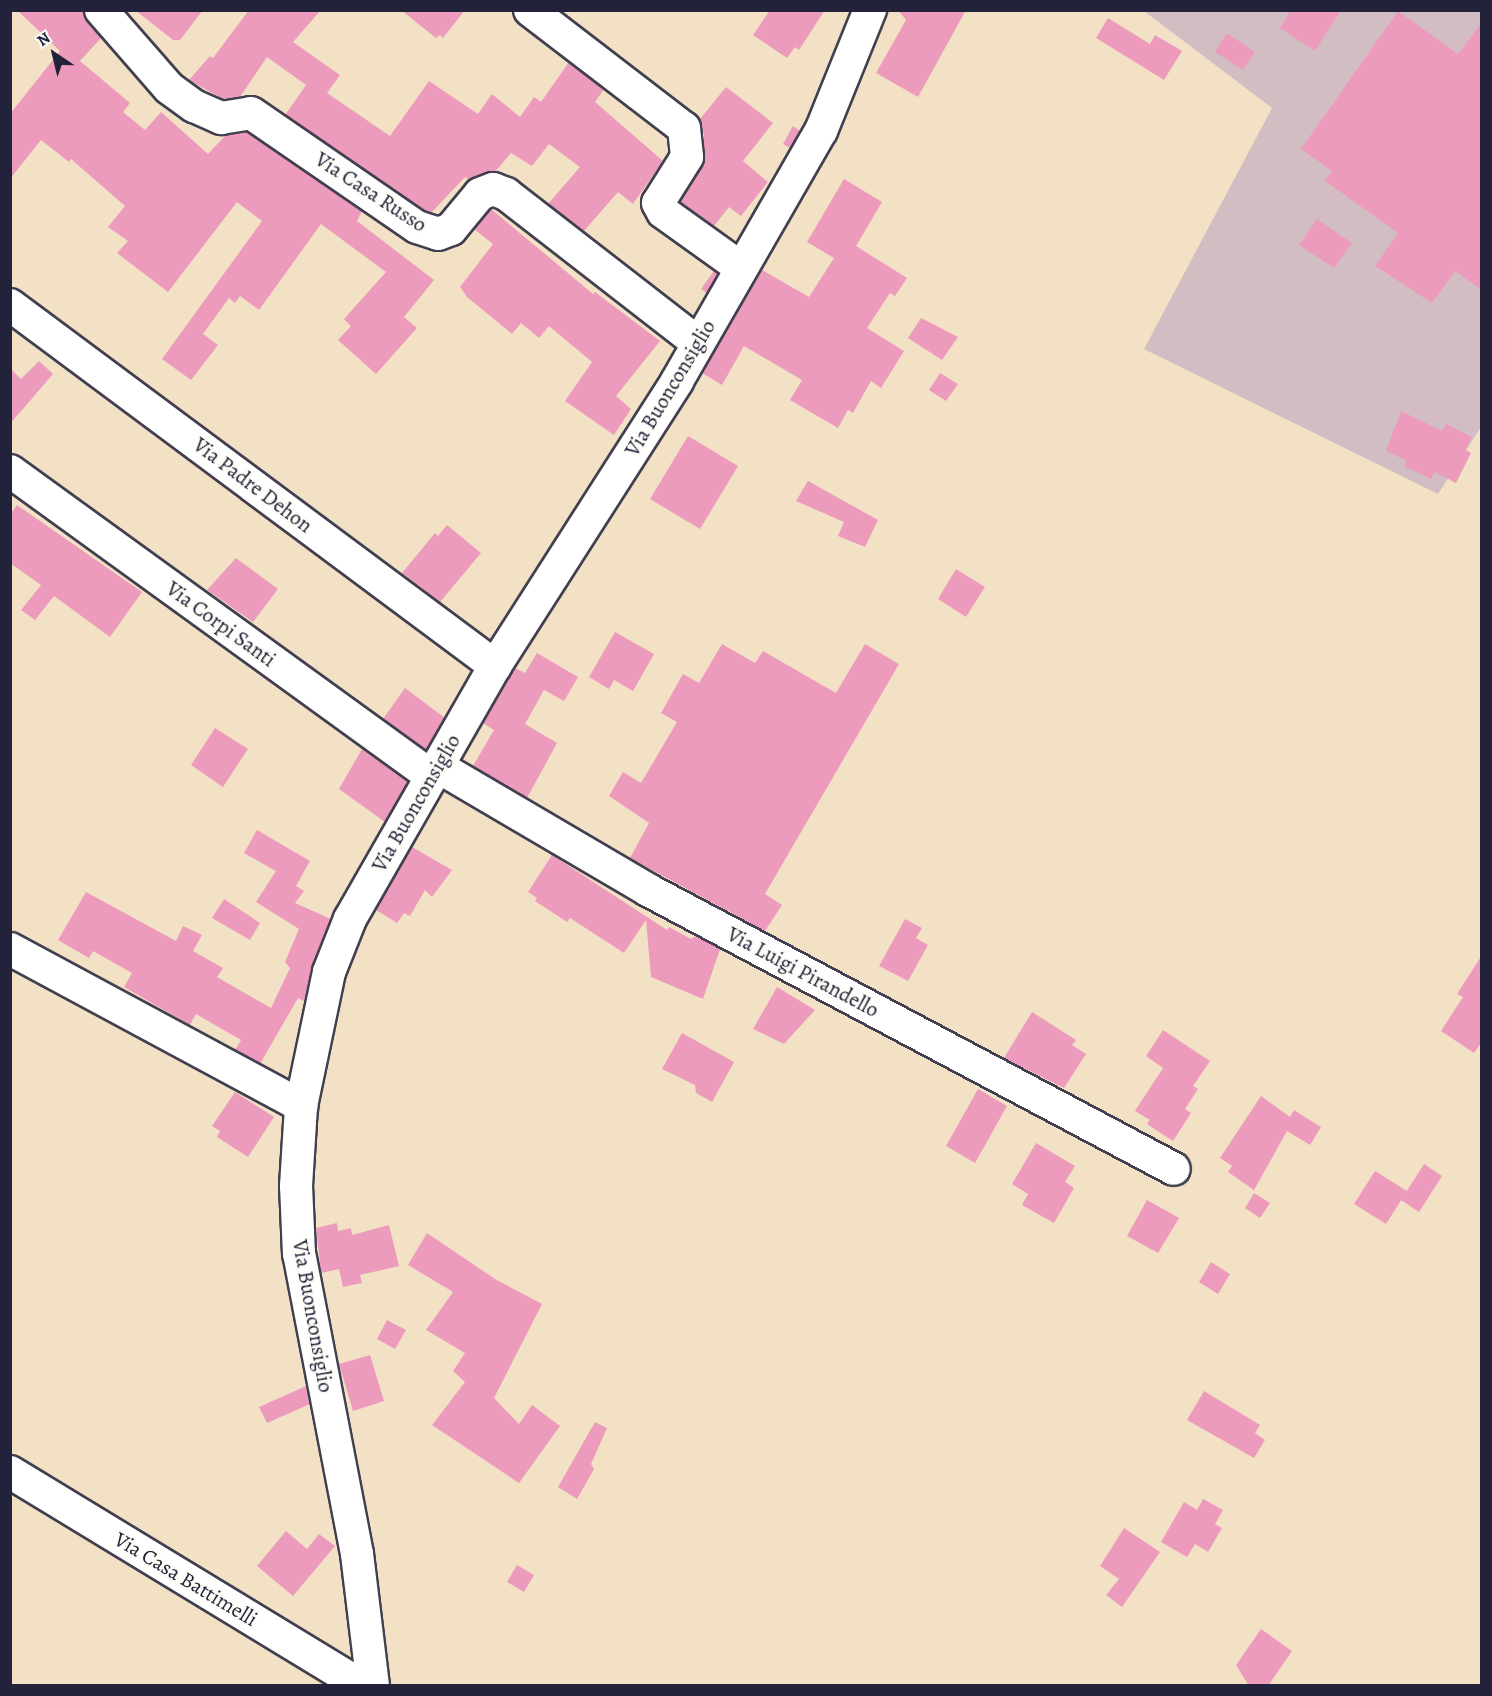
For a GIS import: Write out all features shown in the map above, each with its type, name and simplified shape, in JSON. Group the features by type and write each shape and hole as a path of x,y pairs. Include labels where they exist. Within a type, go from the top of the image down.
{"street":[{"name":"Via Casa Russo","path":"101,10 169,88 194,106 221,118 252,113 417,227 438,234 451,230 480,194 493,189 506,194 698,343"},
{"path":"530,10 684,128 687,157 657,203 741,268"},
{"name":"Via Buonconsiglio","path":"373,1686 357,1554 299,1254 296,1186 301,1106 327,981 346,929 495,666 542,597 698,343 821,131 870,10"},
{"name":"Via Padre Dehon","path":"10,305 495,666"},
{"name":"Via Corpi Santi","path":"10,471 434,771"},
{"name":"Via Luigi Pirandello","path":"434,771 648,890 1174,1169"},
{"path":"10,949 301,1106"},
{"name":"Via Casa Battimelli","path":"10,1472 362,1686"}],"shaded area":[{"path":"1144,11 1481,11 1481,427 1438,494 1144,349 1272,108"}],"building":[{"path":"17,10 83,10 101,38 80,61 130,103 123,112 145,130 161,112 208,154 226,135 247,132 362,211 357,221 434,280 404,317 417,328 376,374 338,340 351,326 344,319 386,272 321,224 259,310 240,296 235,303 229,298 203,334 218,345 191,380 162,359 262,221 237,202 168,292 117,253 128,241 108,227 125,206 71,159 69,162 41,140 10,179 10,114 60,51"},
{"path":"135,10 203,10 180,40 173,40"},
{"path":"249,10 321,10 293,42 340,75 327,93 390,136 429,81 478,114 492,94 520,117 534,97 541,102 569,62 604,89 595,102 663,161 633,204 618,192 584,231 548,204 580,167 549,144 532,166 511,153 495,172 469,180 465,177 431,213 425,211 285,115 306,85 267,57 240,97 223,99 189,80 210,56 213,58"},
{"path":"401,10 465,10 443,38 440,35 436,38"},
{"path":"770,10 825,10 799,50 795,47 787,58 753,35"},
{"path":"898,10 966,10 918,97 876,73 906,20"},
{"path":"1291,10 1341,10 1315,51 1280,28"},
{"path":"1398,11 1458,54 1482,22 1482,290 1455,271 1432,303 1375,266 1398,233 1325,181 1332,171 1301,149"},
{"path":"1108,18 1150,44 1155,35 1182,51 1164,80 1096,38"},
{"path":"1227,33 1255,52 1243,70 1215,52"},
{"path":"726,87 773,123 743,161 768,182 741,216 729,207 714,226 680,202 703,166 704,135 700,119"},
{"path":"793,126 800,131 790,148 783,144"},
{"path":"844,179 882,202 856,246 907,278 895,296 890,293 867,328 904,351 881,388 871,381 853,413 848,410 838,428 790,400 802,380 744,346 722,385 702,373 762,270 809,297 834,258 807,242"},
{"path":"491,209 593,294 595,292 660,341 616,396 631,409 614,435 565,401 592,362 549,326 539,338 521,323 512,334 467,297 460,287 493,244 474,229"},
{"path":"1317,219 1352,243 1334,268 1299,245"},
{"path":"714,271 718,274 707,293 701,289"},
{"path":"921,318 958,337 942,360 908,338"},
{"path":"39,361 53,374 10,424 10,368 21,379"},
{"path":"940,373 958,384 946,401 929,390"},
{"path":"1401,411 1442,431 1446,424 1472,437 1466,450 1471,453 1456,483 1435,472 1431,479 1404,466 1407,461 1386,451"},
{"path":"688,436 738,466 700,529 650,499"},
{"path":"808,481 878,520 865,547 838,536 844,522 796,501"},
{"path":"17,505 142,592 110,637 54,596 35,620 21,610 41,585 10,563 10,515"},
{"path":"447,525 481,553 440,602 402,573 435,533 438,536"},
{"path":"236,558 278,589 253,622 207,590"},
{"path":"956,569 985,587 966,617 938,599"},
{"path":"615,632 654,654 633,691 614,680 609,689 589,677"},
{"path":"722,644 755,663 763,651 836,693 865,644 899,664 765,894 782,905 765,931 630,858 649,823 609,796 623,772 641,783 677,722 661,713 683,674 699,683"},
{"path":"537,653 578,677 564,701 544,690 525,724 557,743 527,798 473,766 494,730 483,723 515,668 525,673"},
{"path":"405,688 445,718 426,750 383,719"},
{"path":"215,728 248,749 223,787 191,765"},
{"path":"362,749 408,782 385,822 339,789"},
{"path":"257,830 310,861 296,886 304,891 295,903 331,919 312,966 304,1001 298,998 260,1064 235,1050 241,1040 196,1014 190,1025 124,987 132,973 93,951 89,958 58,940 86,892 176,941 183,926 202,935 193,951 223,968 217,977 271,1008 290,968 285,962 299,929 256,902 276,871 244,853"},
{"path":"412,847 452,870 432,897 425,890 410,916 404,913 397,923 376,910"},
{"path":"552,855 667,930 669,927 691,939 696,936 720,949 703,999 651,977 646,920 624,953 570,918 567,922 535,901 537,898 528,892"},
{"path":"224,899 260,923 250,940 212,918"},
{"path":"905,919 922,928 916,938 928,945 908,981 879,966"},
{"path":"1482,955 1482,1042 1474,1053 1441,1031 1463,997 1457,994"},
{"path":"777,987 815,1010 784,1044 753,1029"},
{"path":"1032,1012 1076,1040 1072,1045 1086,1054 1064,1088 1004,1058"},
{"path":"1163,1030 1210,1061 1193,1086 1198,1089 1185,1109 1191,1113 1173,1141 1147,1124 1150,1120 1135,1111 1163,1068 1146,1056"},
{"path":"682,1033 734,1062 712,1102 696,1093 695,1085 662,1069"},
{"path":"978,1089 1007,1106 975,1163 946,1146"},
{"path":"235,1092 274,1117 248,1157 217,1137 220,1131 212,1126"},
{"path":"1261,1096 1290,1117 1294,1110 1321,1127 1310,1145 1287,1131 1254,1190 1228,1172 1232,1166 1220,1158"},
{"path":"1036,1143 1075,1166 1065,1182 1074,1188 1054,1223 1022,1205 1028,1194 1012,1184"},
{"path":"1424,1164 1442,1176 1419,1212 1401,1200"},
{"path":"1375,1171 1407,1191 1386,1224 1354,1204"},
{"path":"1254,1193 1270,1203 1260,1218 1245,1208"},
{"path":"1147,1200 1179,1218 1158,1253 1127,1236"},
{"path":"337,1223 338,1231 351,1228 352,1235 389,1225 399,1266 360,1275 362,1283 343,1287 339,1269 321,1273 316,1228"},
{"path":"427,1233 495,1279 542,1304 494,1398 519,1424 532,1405 560,1426 519,1483 432,1425 465,1382 453,1371 465,1353 426,1330 453,1292 408,1265"},
{"path":"1211,1262 1230,1274 1218,1294 1199,1282"},
{"path":"387,1320 406,1330 395,1349 377,1339"},
{"path":"370,1355 384,1401 353,1411 339,1364"},
{"path":"306,1386 310,1404 267,1423 259,1407"},
{"path":"1204,1391 1260,1425 1255,1433 1265,1440 1254,1458 1187,1420"},
{"path":"595,1422 607,1428 591,1464 594,1469 577,1499 558,1487"},
{"path":"1203,1499 1223,1510 1215,1524 1222,1528 1208,1552 1195,1544 1187,1557 1161,1542 1184,1502 1197,1510"},
{"path":"1124,1528 1160,1552 1122,1607 1106,1595 1119,1579 1100,1566"},
{"path":"286,1531 307,1549 319,1534 335,1546 293,1596 257,1566"},
{"path":"517,1565 534,1575 524,1592 507,1582"},
{"path":"1261,1629 1292,1651 1268,1686 1249,1686 1236,1665"}]}
